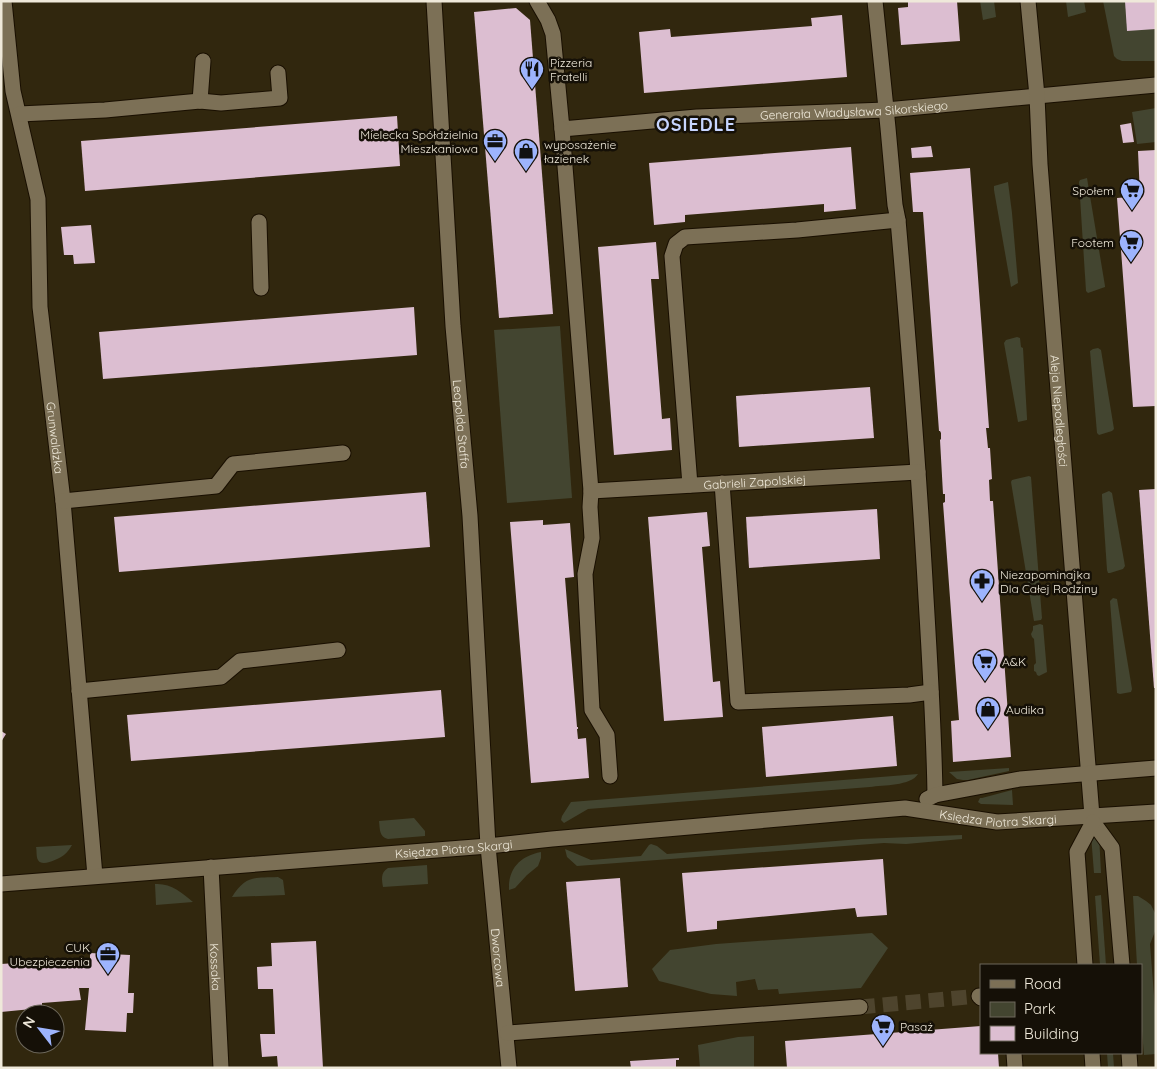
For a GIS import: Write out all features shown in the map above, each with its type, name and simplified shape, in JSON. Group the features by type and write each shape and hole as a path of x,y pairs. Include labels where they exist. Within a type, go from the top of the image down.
{"street":[{"name":"Grunwaldzka","path":"4,1 13,90 38,200 40,307 63,501 96,876"},
{"name":"Leopolda Staffa","path":"434,1 453,326 470,516 488,846"},
{"path":"537,1 548,20 553,34 562,129 591,492 592,538 585,574 592,710 607,735 610,776"},
{"path":"875,1 898,220 918,472 935,795"},
{"name":"Aleja Niepodległości","path":"1028,1 1037,96 1040,164 1092,819"},
{"path":"200,101 203,62"},
{"path":"19,114 105,110 200,101 221,103 280,98 278,73"},
{"name":"Generała Władysława Sikorskiego","path":"562,129 697,117 886,110 1156,85"},
{"path":"690,485 672,256 676,244 686,237 797,230 898,220"},
{"path":"260,222 261,288"},
{"path":"63,501 216,486 233,464 343,453"},
{"name":"Gabrieli Zapolskiej","path":"591,492 918,472"},
{"path":"722,484 738,702 909,695 931,692"},
{"path":"79,691 221,677 240,661 338,650"},
{"name":"Księdza Piotra Skargi","path":"905,808 935,795 1020,779 1156,768"},
{"name":"Księdza Piotra Skargi","path":"1,884 488,846 905,808 997,822 1092,819 1156,812"},
{"path":"1085,964 1077,852 1092,819"},
{"path":"1092,819 1112,848 1122,964"},
{"name":"Dworcowa","path":"488,846 509,1068"},
{"name":"Kossaka","path":"211,867 221,1068"},
{"path":"506,1033 860,1007"},
{"path":"1014,1054 1015,1068"},
{"path":"1092,1054 1093,1068"},
{"path":"1128,1054 1130,1068"}],"green space":[{"path":"980,1 994,1 996,17 983,20"},
{"path":"1066,1 1084,1 1086,12 1068,17"},
{"path":"1103,1 1125,1 1156,29 1156,61 1122,61 1114,56"},
{"path":"1156,108 1156,142 1137,144 1132,112"},
{"path":"1087,178 1105,286 1088,293 1086,291 1079,182"},
{"path":"1008,182 1018,283 1011,287 994,190 994,186"},
{"path":"560,326 572,498 507,503 494,330"},
{"path":"1020,338 1021,347 1023,348 1027,418 1027,420 1018,422 1004,343 1006,340"},
{"path":"1098,348 1101,350 1114,429 1099,435 1097,433 1090,351"},
{"path":"1031,477 1042,618 1041,620 1034,621 1011,482 1012,480"},
{"path":"1109,491 1112,493 1125,566 1123,569 1108,573 1102,494"},
{"path":"1113,598 1117,599 1132,689 1131,692 1120,694 1117,693 1110,601"},
{"path":"1043,625 1047,672 1039,676 1034,671 1036,663 1034,639 1031,634 1033,626"},
{"path":"1009,768 1009,771 968,780 957,779 949,772"},
{"path":"918,774 909,781 889,785 588,809 564,823 561,820 571,802"},
{"path":"1012,790 1013,805 981,804 978,802 980,798"},
{"path":"414,818 425,831 425,836 388,839 381,835 379,821"},
{"path":"1099,834 1101,873 1094,873 1091,835"},
{"path":"962,835 962,839 906,844 884,843 577,866 567,857 565,849 591,860 641,856 651,844 667,854 861,839"},
{"path":"72,845 65,854 55,860 43,863 37,859 36,847"},
{"path":"541,852 538,866 515,888 509,890 513,870 521,860"},
{"path":"427,865 428,884 383,887 383,874 388,868"},
{"path":"263,877 278,877 283,880 285,895 232,897 246,881"},
{"path":"155,884 171,887 193,902 156,905"},
{"path":"1101,895 1106,964 1100,964 1095,896"},
{"path":"1133,896 1138,896 1146,901 1151,905 1155,913 1156,929 1150,944 1156,1021 1156,1054 1144,1055 1142,964 1137,964"},
{"path":"872,933 888,948 861,988 779,994 778,989 758,990 755,979 736,982 737,996 711,994 659,981 652,969 670,950 716,944"},
{"path":"754,1036 754,1068 700,1068 698,1045 738,1037"},
{"path":"1107,1054 1113,1054 1114,1068 1108,1068"}],"building":[{"path":"908,1 957,1 960,41 901,45 898,8 908,7"},
{"path":"1125,1 1156,1 1156,29 1127,31"},
{"path":"516,8 530,20 553,314 499,318 474,12"},
{"path":"842,15 847,77 644,93 639,32 670,29 671,37 812,26 811,18"},
{"path":"397,116 400,166 85,191 81,141"},
{"path":"1131,123 1134,142 1123,143 1120,125"},
{"path":"931,146 933,157 912,158 911,148"},
{"path":"851,147 856,209 824,212 824,204 685,215 685,222 654,225 649,163"},
{"path":"1156,150 1156,406 1133,407 1117,198 1140,196 1138,151"},
{"path":"970,168 989,428 986,428 988,448 990,448 992,479 989,480 990,501 993,501 1011,757 953,762 951,721 959,720 943,503 945,502 945,494 943,494 941,433 939,431 923,212 913,212 910,173"},
{"path":"91,225 95,263 74,264 73,255 64,255 61,227"},
{"path":"656,242 659,279 651,279 662,419 670,418 672,450 614,455 598,247"},
{"path":"414,307 417,355 103,379 99,332"},
{"path":"870,387 874,438 739,447 736,396"},
{"path":"1156,489 1156,688 1154,688 1139,490"},
{"path":"426,492 430,547 119,572 114,517"},
{"path":"877,509 880,559 749,568 746,517"},
{"path":"707,512 710,546 702,547 713,682 720,681 723,717 664,721 648,517"},
{"path":"543,520 543,525 570,523 574,577 565,578 578,739 586,738 589,778 531,783 510,522"},
{"path":"441,690 445,737 131,761 127,715"},
{"path":"893,716 897,766 766,777 762,727"},
{"path":"1,731 6,734 1,742"},
{"path":"883,859 887,915 857,917 855,908 717,921 717,929 687,932 682,873"},
{"path":"620,878 628,987 575,991 566,882"},
{"path":"316,941 323,1068 278,1068 277,1056 262,1057 260,1034 275,1034 273,989 258,989 257,967 272,966 271,943"},
{"path":"90,953 130,955 128,993 134,993 133,1013 127,1013 126,1032 85,1030 89,988 79,988 81,1000 42,1004 15,1004 15,1011 1,1012 1,964 90,958"},
{"name":"Pasaż","path":"980,1026 980,1054 998,1054 999,1068 787,1068 785,1041"},
{"path":"679,1058 679,1060 676,1060 676,1068 631,1068 630,1061"}],"tunnel":[{"path":"860,1007 979,996"}],"place":[{"name":"Pizzeria Fratelli","path":"532,90"},
{"name":"Mielecka Spółdzielnia Mieszkaniowa","path":"495,162"},
{"name":"wyposażenie łazienek","path":"526,172"},
{"name":"Społem","path":"1132,211"},
{"name":"Footem","path":"1131,263"},
{"name":"Niezapominajka Dla Całej Rodziny","path":"982,602"},
{"name":"A&K","path":"985,682"},
{"name":"Audika","path":"988,730"},
{"name":"CUK Ubezpieczenia","path":"108,975"},
{"name":"Pasaż","path":"883,1047"}],"district":[{"name":"OSIEDLE","path":"696,124"}]}
